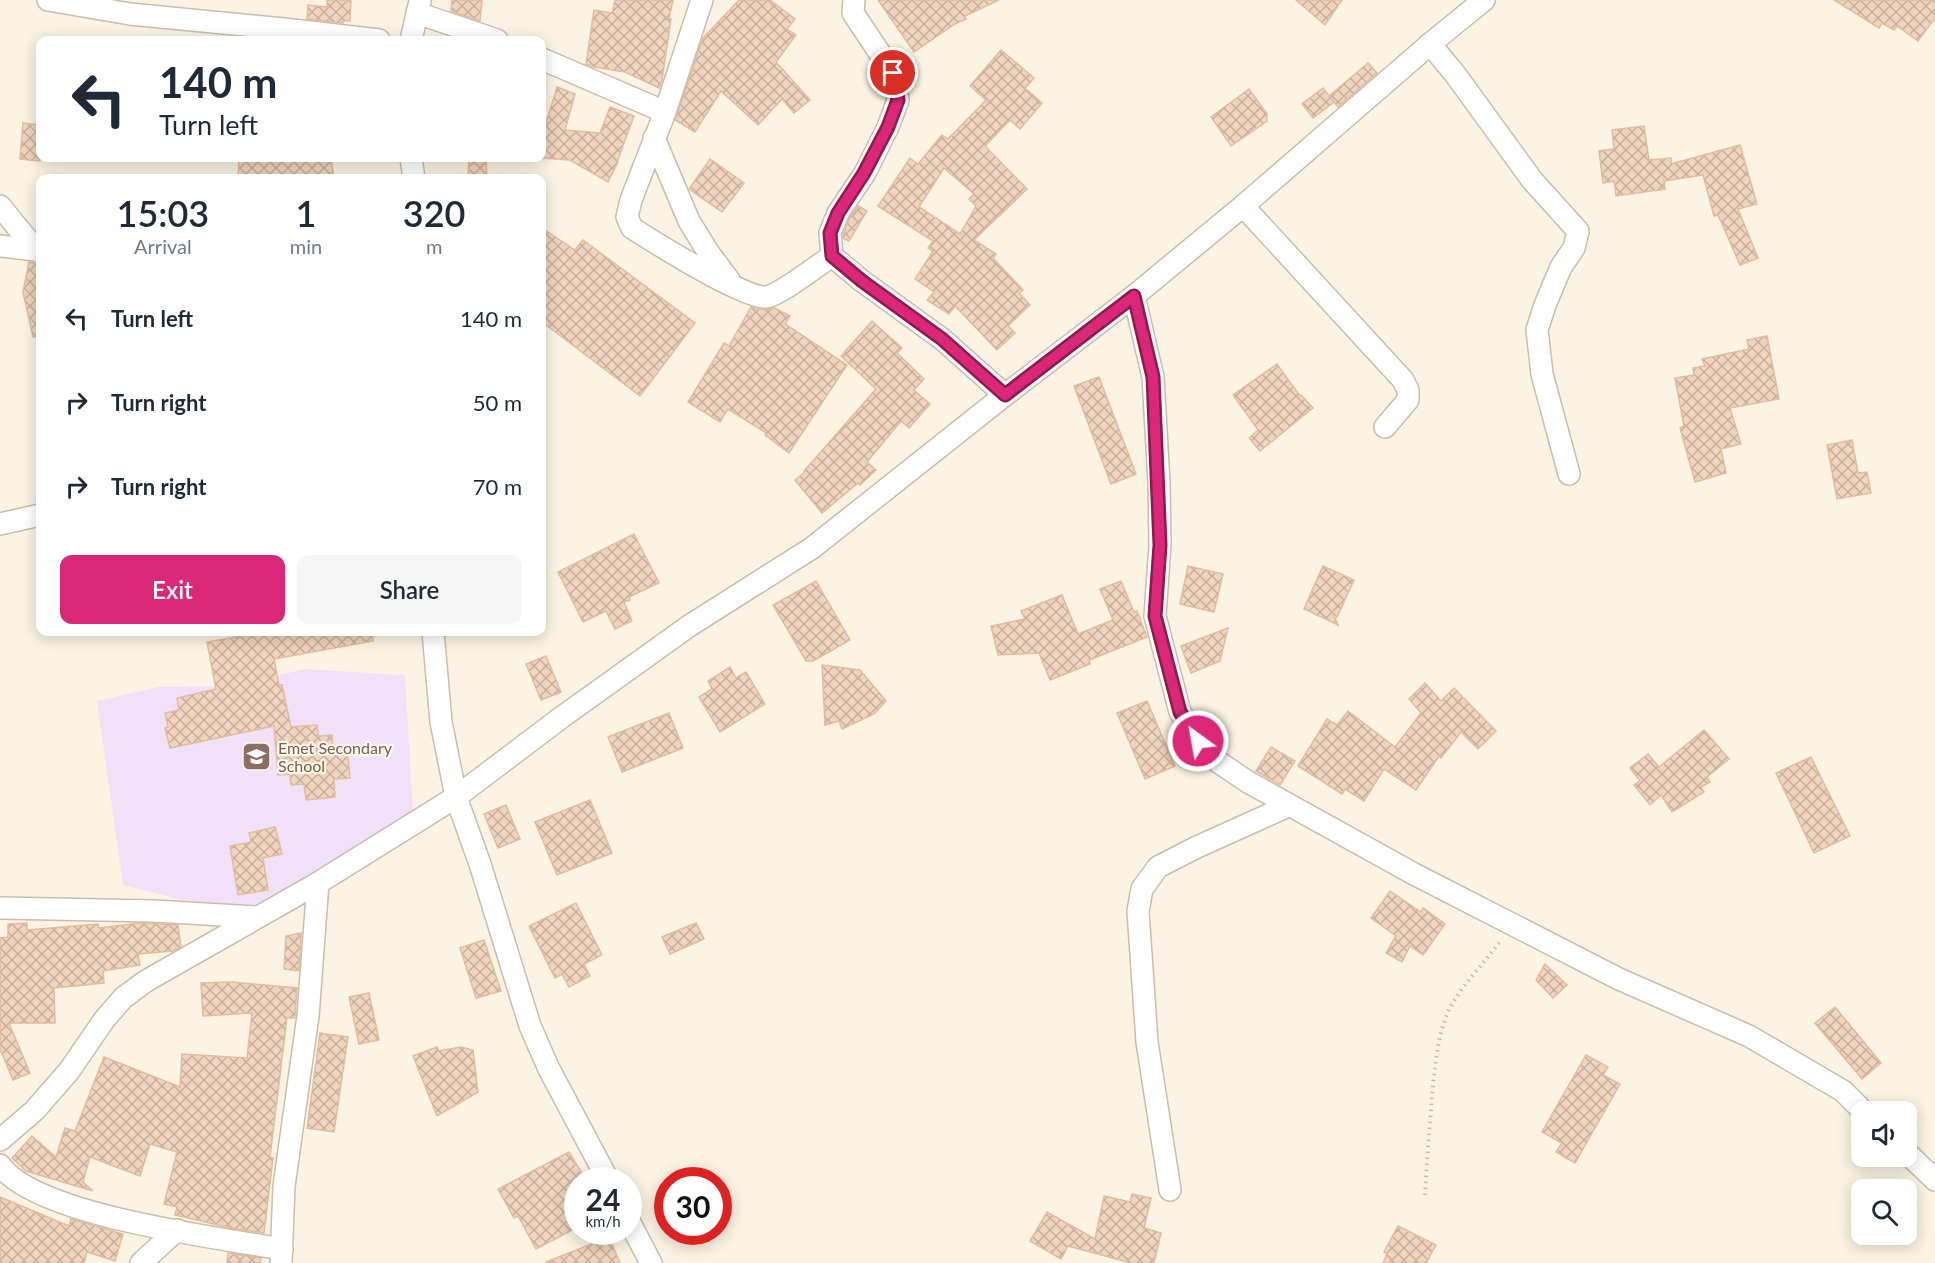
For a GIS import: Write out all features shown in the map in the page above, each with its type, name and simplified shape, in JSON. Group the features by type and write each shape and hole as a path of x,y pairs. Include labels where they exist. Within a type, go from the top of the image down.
{"street":[{"path":"48,0 130,14 344,36"},
{"path":"702,0 665,112 631,200 627,217 632,228 735,288 754,296 767,297 781,290 832,256"},
{"path":"854,0 854,13 893,73 898,100 888,127 864,173 838,213 830,233 832,256 862,281 942,339 1005,395"},
{"path":"0,1140 34,1111 69,1071 104,1020 123,998 146,981 318,883 456,797 689,626 812,548 1134,296 1484,0"},
{"path":"412,36 419,7 487,36"},
{"path":"1430,44 1455,74 1532,180 1578,231 1574,248 1561,267 1537,330 1542,374 1569,474"},
{"path":"546,61 665,112"},
{"path":"654,138 689,221 708,252 735,288"},
{"path":"0,206 36,249"},
{"path":"1243,206 1403,380 1408,390 1408,400 1385,427"},
{"path":"0,246 36,251"},
{"path":"1134,296 1153,377 1160,545 1155,616 1180,712 1208,755 1288,806 1512,925 1619,979 1749,1036 1843,1091 1853,1101"},
{"path":"0,524 36,516"},
{"path":"433,636 441,722 456,797 480,864 530,1026 549,1069 601,1167"},
{"path":"1170,1190 1147,1042 1138,911 1142,889 1158,867 1288,806"},
{"path":"0,1166 16,1181 62,1203 103,1216 177,1230 282,1256 284,1186 308,1016 318,883"},
{"path":"0,908 154,911 257,917"},
{"path":"1917,1163 1935,1180"},
{"path":"141,1263 177,1230"},
{"path":"641,1245 651,1263"}],"path":[{"path":"1425,1195 1439,1037 1449,1010 1462,988 1512,925"}],"shaded area":[{"name":"Emet Secondary School","path":"304,669 405,675 413,812 281,901 245,916 123,885 97,701 158,687 237,686"}],"building":[{"path":"327,0 351,0 350,21 343,21 343,23 307,19 308,5 327,7"},
{"path":"452,0 482,0 480,21 451,11"},
{"path":"615,0 673,0 659,88 625,72 586,64 594,10 612,13"},
{"path":"739,0 770,0 795,19 787,29 796,35 776,62 810,100 794,113 782,99 758,125 721,91 695,132 675,120 703,38"},
{"path":"878,0 999,0 965,16 966,19 914,52"},
{"path":"1296,0 1342,0 1325,25"},
{"path":"1834,0 1935,0 1935,18 1918,41 1897,26 1894,30 1882,23 1879,28"},
{"path":"1001,50 1034,78 1025,88 1042,103 1020,129 1010,120 985,146 1027,189 974,240 996,254 993,258 1023,290 1019,293 1030,305 1008,326 1015,333 997,350 955,306 949,314 927,300 934,292 915,279 933,251 928,248 933,241 878,206 910,158 918,164 942,135 948,139 986,100 970,86","holes":["944,168 974,194 969,199 976,206 960,234 919,207"]},
{"path":"1368,63 1377,73 1338,107 1329,96"},
{"path":"557,87 575,94 565,130 600,133 610,107 634,116 618,162 608,182 570,160 546,158 546,123"},
{"path":"1323,88 1334,102 1313,118 1302,104"},
{"path":"1249,89 1267,114 1267,121 1231,146 1211,117"},
{"path":"23,123 36,125 36,161 20,159"},
{"path":"1644,126 1649,160 1671,158 1671,164 1740,145 1757,204 1738,209 1758,258 1740,265 1718,215 1714,216 1703,175 1664,181 1665,189 1616,196 1614,181 1603,183 1599,151 1614,149 1612,130"},
{"path":"710,159 744,183 722,212 689,189"},
{"path":"239,162 332,162 333,174 238,174"},
{"path":"469,162 486,162 487,174 468,174"},
{"path":"858,206 867,211 849,241 843,238 843,235 849,219"},
{"path":"546,231 575,250 583,240 695,323 640,396 546,325"},
{"path":"29,262 36,264 36,337 33,337 23,292"},
{"path":"751,307 764,310 775,308 790,316 785,324 847,365 789,453 765,435 766,433 728,409 720,422 688,402 724,343 729,346"},
{"path":"872,321 902,348 897,353 924,379 914,390 930,404 909,428 901,421 867,462 876,470 822,513 795,480 805,472 876,389 841,356"},
{"path":"1767,336 1779,399 1730,408 1741,444 1721,449 1726,473 1695,482 1680,428 1684,426 1675,378 1694,375 1693,368 1705,366 1702,359 1749,349 1747,340"},
{"path":"1277,364 1300,396 1313,408 1260,451 1249,438 1258,430 1233,395"},
{"path":"1099,377 1136,474 1111,484 1074,386"},
{"path":"1852,440 1858,473 1867,472 1871,493 1837,499 1827,445"},
{"path":"634,534 659,583 629,597 630,600 624,602 632,621 615,629 606,611 583,622 558,572"},
{"path":"1188,566 1223,574 1214,612 1180,604"},
{"path":"1323,566 1354,580 1337,617 1332,611 1338,625 1304,609"},
{"path":"816,581 850,640 813,661 806,661 773,605"},
{"path":"1121,581 1134,612 1137,611 1147,637 1089,660 1090,664 1050,680 1039,653 998,655 991,626 1025,619 1021,611 1062,595 1078,634 1113,620 1100,589"},
{"path":"1228,628 1220,661 1191,673 1181,646"},
{"path":"241,636 372,636 373,641 274,659 291,727 317,725 318,736 332,735 333,751 347,750 350,778 334,779 335,797 306,800 304,784 291,785 290,774 278,775 274,726 170,748 165,728 168,727 165,713 179,710 177,698 216,689 207,642"},
{"path":"546,656 561,692 541,700 526,664"},
{"path":"822,665 860,670 886,701 874,714 842,729 839,721 825,725"},
{"path":"730,667 736,678 746,672 765,704 720,732 699,697 712,689 708,681"},
{"path":"1425,683 1441,701 1454,688 1496,731 1478,749 1461,732 1441,758 1439,756 1416,790 1384,769 1364,801 1345,789 1342,794 1298,766 1327,719 1337,725 1348,711 1395,747 1421,713 1409,699"},
{"path":"1147,701 1175,766 1145,779 1117,713"},
{"path":"669,713 683,748 622,772 608,737"},
{"path":"1704,730 1729,759 1707,777 1710,782 1701,787 1704,792 1672,812 1661,795 1650,805 1634,785 1640,781 1630,768 1648,754 1659,767"},
{"path":"1271,747 1295,761 1280,785 1256,771"},
{"path":"1811,757 1850,836 1814,853 1776,773"},
{"path":"590,800 612,853 557,875 535,822"},
{"path":"506,805 520,839 498,848 484,814"},
{"path":"275,827 282,854 263,858 268,890 238,895 230,846 251,842 249,833"},
{"path":"1390,891 1421,912 1423,908 1445,924 1423,955 1410,946 1402,962 1386,953 1396,936 1371,918"},
{"path":"576,903 602,955 584,964 590,976 569,987 562,974 555,978 529,926"},
{"path":"27,923 27,930 98,924 99,928 140,923 178,925 181,947 173,951 138,954 140,965 103,971 104,983 54,988 55,1023 9,1023 30,1073 13,1080 0,1049 0,938 8,937 8,924"},
{"path":"696,923 704,939 670,954 662,937"},
{"path":"301,933 299,971 284,969 286,936"},
{"path":"484,940 501,991 476,998 460,948"},
{"path":"1545,964 1567,985 1553,998 1536,980"},
{"path":"232,982 297,988 295,1018 287,1018 270,1157 273,1158 264,1233 175,1215 177,1207 164,1204 177,1152 150,1144 140,1176 90,1157 83,1182 93,1191 26,1171 12,1158 32,1136 56,1157 65,1128 75,1131 104,1057 180,1087 182,1054 247,1058 252,1013 203,1016 201,983"},
{"path":"369,993 379,1040 359,1044 349,997"},
{"path":"1835,1007 1881,1063 1862,1079 1815,1023"},
{"path":"320,1033 348,1037 334,1132 307,1128"},
{"path":"437,1047 439,1051 461,1047 473,1050 478,1092 437,1116 413,1056"},
{"path":"1586,1055 1608,1067 1603,1075 1620,1084 1575,1163 1556,1152 1562,1143 1542,1132"},
{"path":"569,1152 578,1167 564,1167 564,1234 536,1249 518,1216 514,1218 498,1189"},
{"path":"1132,1194 1151,1198 1144,1228 1161,1233 1154,1263 1131,1263 1068,1246 1061,1259 1030,1241 1047,1212 1095,1239 1104,1196 1130,1202"},
{"path":"0,1197 69,1226 71,1219 123,1234 115,1261 87,1252 84,1263 0,1263"},
{"path":"1398,1226 1436,1245 1426,1263 1383,1263 1387,1254 1384,1252"},
{"path":"589,1245 612,1245 620,1263 546,1263"},
{"path":"228,1253 261,1258 260,1263 227,1263"}],"place":[{"name":"Emet Secondary School","path":"257,757"}],"route":[{"path":"893,73 898,100 888,127 864,173 838,213 830,233 832,256 862,281 942,339 1005,395 1134,296 1153,377 1160,545 1155,616 1180,712 1198,741"}]}
